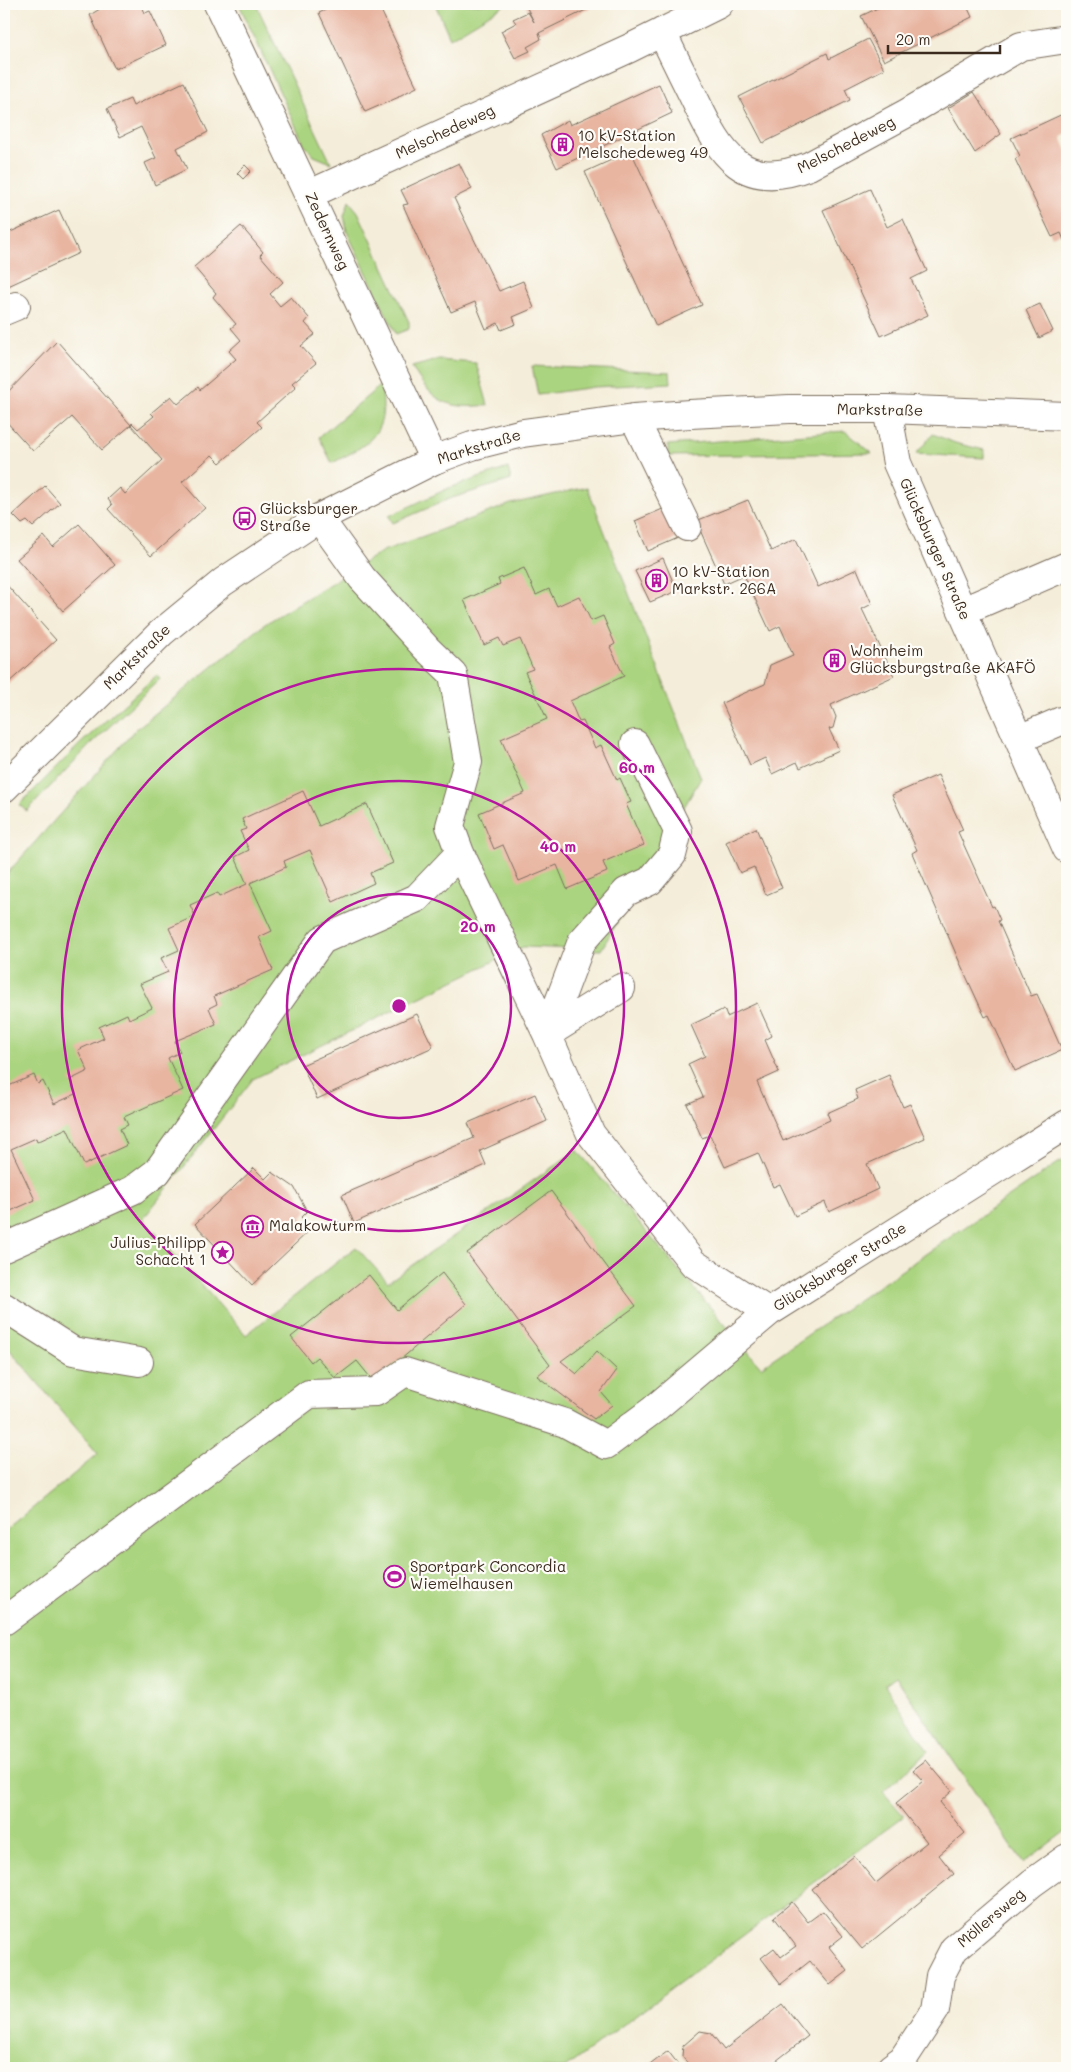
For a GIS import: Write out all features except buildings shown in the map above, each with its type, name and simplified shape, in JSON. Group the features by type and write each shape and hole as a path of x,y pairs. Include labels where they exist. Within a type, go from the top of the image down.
{"street":[{"name":"Zedernweg","path":"218,4 310,194 434,460"},
{"name":"Melschedeweg","path":"310,194 720,4"},
{"name":"Melschedeweg","path":"662,32 712,137 725,154 739,165 766,174 793,172 809,166 908,113 1021,46 1060,40"},
{"name":"Markstraße","path":"4,788 161,633 223,582 319,518 434,460 472,446 523,433 634,418 789,409 887,409 1067,416"},
{"name":"Glücksburger Straße","path":"887,409 896,464 963,611 1067,849"},
{"path":"634,418 687,527"},
{"name":"Glücksburger Straße","path":"319,518 362,578 452,674 468,762 450,826 460,853 547,1034 591,1134 693,1263 769,1312 1067,1124"},
{"path":"963,611 1067,566"},
{"path":"1018,739 1061,721 1067,721"},
{"path":"547,1034 582,941 626,892 650,881 672,855 678,831 635,744"},
{"path":"4,1248 133,1190 157,1172 322,940 417,898 460,853"},
{"path":"547,1034 621,988"},
{"path":"4,1307 73,1351 139,1362"},
{"path":"4,1621 309,1394 376,1392 405,1372 565,1422 606,1445 653,1410 769,1312"},
{"name":"Möllersweg","path":"891,2068 903,2059 934,2010 940,1976 954,1949 1032,1883 1067,1858"}],"green space":[{"path":"239,4 256,4 331,163 314,156 304,144"},
{"path":"435,4 506,4 450,38"},
{"path":"349,201 358,212 409,322 409,329 396,334 347,232 344,216"},
{"path":"438,360 476,363 488,405 462,406 442,401 434,396 419,379 412,367"},
{"path":"532,366 670,372 671,383 594,387 538,395"},
{"path":"381,385 383,401 380,426 367,442 358,449 332,463 319,437"},
{"path":"845,431 872,453 668,456 668,445"},
{"path":"933,434 955,443 984,450 984,458 916,454"},
{"path":"508,468 511,480 452,498 393,523 389,516 449,488"},
{"name":"Sportpark Concordia Wiemelhausen","path":"587,487 701,778 601,950 523,947 253,1079 143,1219 246,1335 356,1247 388,1282 577,1150 761,1367 1067,1157 1067,1830 1023,1863 896,1677 885,1685 928,1751 883,1792 904,1816 565,2068 4,2068 4,1532 98,1454 4,1343 4,877 135,730 265,624 383,551 511,504"},
{"path":"157,675 160,679 90,745 27,811 19,805 81,743"}],"place":[{"name":"10 kV-Station Melschedeweg 49","path":"562,145"},
{"name":"Glücksburger Straße","path":"244,518"},
{"name":"10 kV-Station Markstr. 266A","path":"656,581"},
{"name":"Wohnheim Glücksburgstraße AKAFÖ","path":"834,660"},
{"name":"Malakowturm","path":"253,1226"},
{"name":"Julius-Philipp Schacht 1","path":"222,1252"},
{"name":"Sportpark Concordia Wiemelhausen","path":"394,1576"}]}
